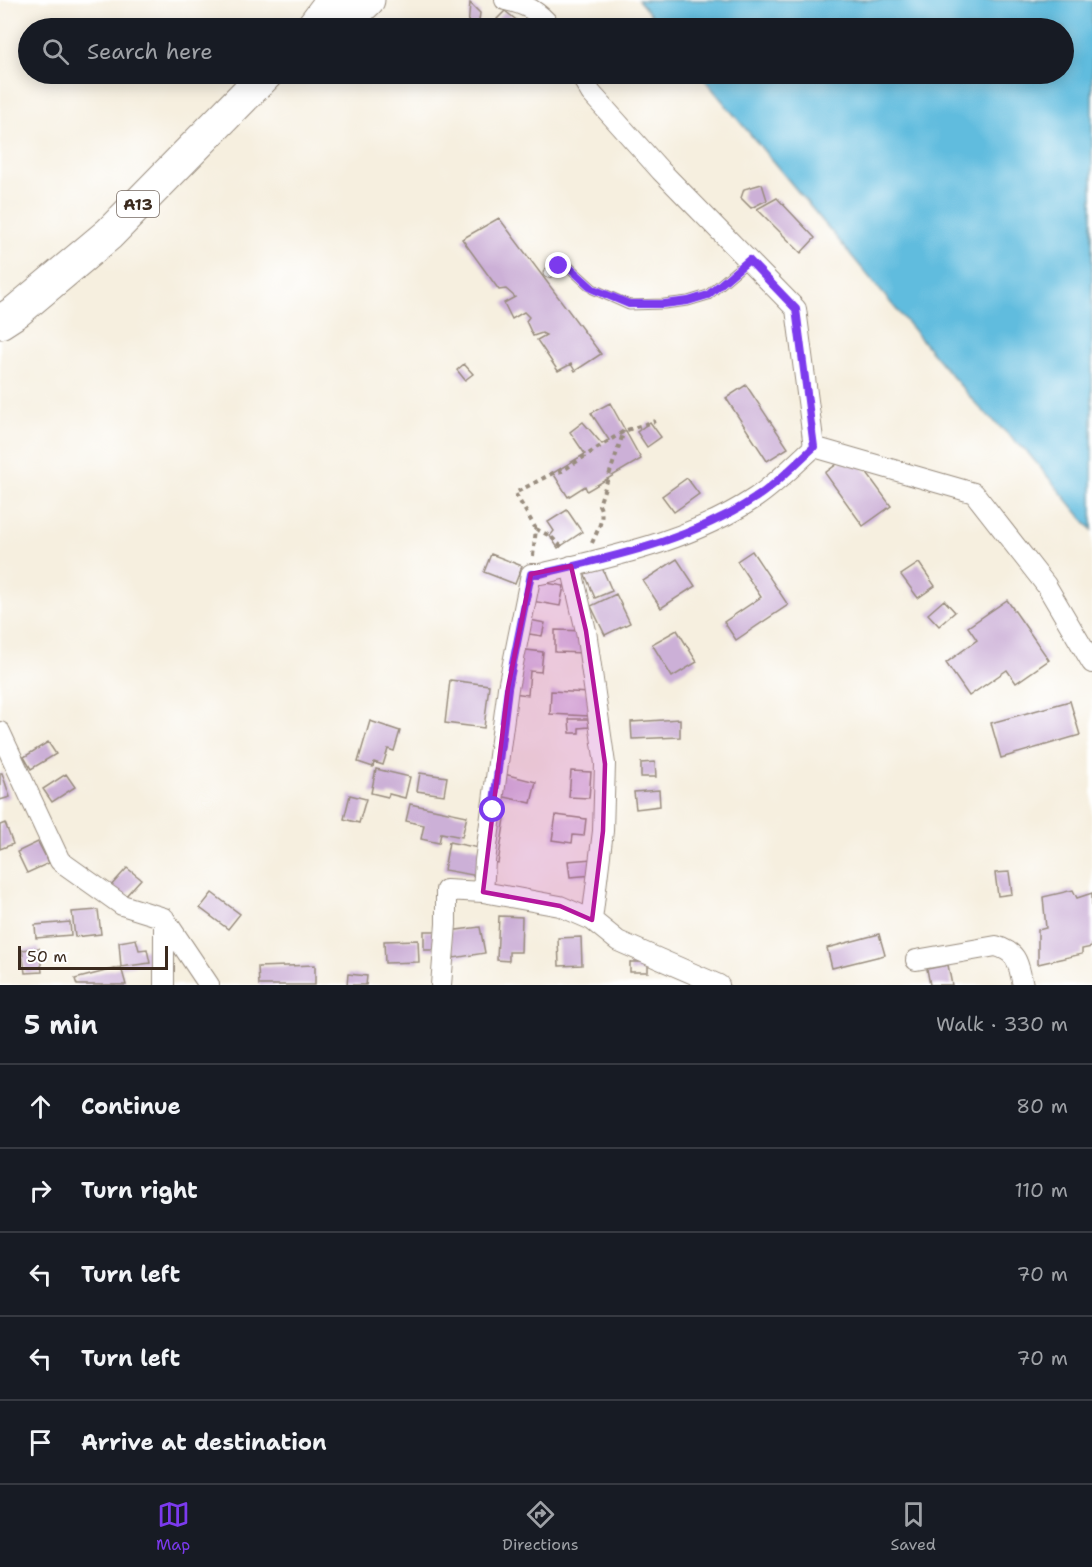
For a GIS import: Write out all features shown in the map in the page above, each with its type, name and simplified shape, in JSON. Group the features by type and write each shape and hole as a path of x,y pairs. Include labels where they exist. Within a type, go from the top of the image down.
{"highway":[{"path":"332,18 350,9"},
{"name":"A13","path":"0,322 17,311 109,234 256,84"}],"street":[{"path":"505,0 522,3 544,18"},
{"path":"586,84 591,93 661,171 796,309 814,447"},
{"path":"483,892 508,688 531,574 540,574 569,560 637,550 697,530 756,497 814,447"},
{"path":"814,447 974,493 1046,585 1092,663"},
{"path":"569,560 586,631 605,764 603,831 592,920"},
{"path":"0,732 60,861 122,905 164,918 209,985"},
{"path":"441,985 446,890 483,892 560,906 592,920 618,941 719,985"},
{"path":"164,918 164,985"},
{"path":"916,960 996,946 1008,949 1017,957 1023,985"}],"lane":[{"path":"548,273 559,266 570,268 593,289 629,304 664,304 688,301 708,295 749,260"}],"path":[{"path":"569,560 550,536 536,529 515,493 554,472 562,471 624,431 655,421"},
{"path":"590,551 602,518 599,505 624,431"},
{"path":"531,574 536,529"}],"highlighted area":[{"path":"571,566 586,631 605,764 603,831 592,920 560,906 483,892 508,688 531,574"}],"water":[{"path":"638,0 1092,0 1092,530 1029,454 978,406 946,369 708,84 1074,84 1074,18 653,18"}],"building":[{"path":"470,3 480,13 479,18 469,18"},
{"path":"505,11 514,18 498,18"},
{"path":"762,184 767,200 751,208 741,198 744,189"},
{"path":"777,198 815,238 801,253 757,209"},
{"path":"499,218 601,354 575,371 571,364 558,371 537,340 546,335 542,333 533,336 526,321 529,317 524,312 512,319 504,303 515,297 506,289 499,290 462,239"},
{"path":"464,364 473,374 465,380 457,370"},
{"path":"746,385 788,448 767,461 726,398"},
{"path":"610,403 641,459 587,491 585,486 568,497 553,473 585,454 570,432 583,422 602,444 609,440 591,413"},
{"path":"650,422 661,437 647,447 637,432"},
{"path":"852,453 891,506 863,526 825,473"},
{"path":"687,478 699,494 674,512 662,496"},
{"path":"567,510 582,532 558,548 550,536 554,531 548,522"},
{"path":"752,551 788,605 736,640 724,622 761,597 737,561"},
{"path":"491,554 522,566 515,584 484,572"},
{"path":"677,559 695,586 661,608 643,581"},
{"path":"600,563 612,591 595,598 583,570"},
{"path":"919,563 935,586 918,598 901,575"},
{"path":"531,574 547,577 546,583 564,586 560,606 526,600"},
{"path":"616,594 630,623 605,635 591,606"},
{"path":"944,600 955,612 939,626 928,614"},
{"path":"1007,600 1049,660 1016,683 1007,670 969,696 946,663 977,640 968,627"},
{"path":"525,619 545,623 542,636 523,633"},
{"path":"555,630 586,631 586,653 555,652"},
{"path":"677,630 697,662 672,677 652,644"},
{"path":"518,649 543,652 541,672 530,671 528,695 513,693"},
{"path":"450,680 489,685 484,728 445,723"},
{"path":"551,691 590,693 589,716 550,714"},
{"path":"1070,701 1080,735 1001,758 991,723"},
{"path":"569,719 588,719 589,727 579,728 579,733 570,733"},
{"path":"680,719 680,737 632,739 631,722"},
{"path":"370,721 400,731 394,751 388,749 383,765 374,762 373,767 358,762"},
{"path":"48,742 56,754 31,769 24,757"},
{"path":"655,762 656,777 641,777 641,763"},
{"path":"376,769 410,777 405,798 371,793"},
{"path":"492,771 536,782 531,803 487,793"},
{"path":"571,771 591,772 589,798 569,797"},
{"path":"0,773 2,773 10,797 0,800"},
{"path":"420,773 447,777 444,795 417,791"},
{"path":"66,774 75,787 52,802 43,789"},
{"path":"659,790 660,806 636,809 634,792"},
{"path":"350,795 366,799 359,823 344,819"},
{"path":"410,804 467,816 462,837 441,833 439,843 421,839 424,825 406,821"},
{"path":"493,810 506,812 498,863 485,861"},
{"path":"556,815 586,819 584,836 573,835 572,843 552,840"},
{"path":"5,823 13,844 0,849 0,825"},
{"path":"38,842 49,863 27,873 17,852"},
{"path":"449,842 484,849 478,876 444,870"},
{"path":"592,859 594,875 570,877 568,861"},
{"path":"127,868 141,879 124,898 110,887"},
{"path":"1009,872 1012,894 998,896 995,873"},
{"path":"1073,890 1077,898 1092,893 1092,947 1082,949 1082,954 1038,964 1038,930 1046,928 1043,897"},
{"path":"212,893 240,914 228,929 200,908"},
{"path":"98,910 101,934 75,937 72,912"},
{"path":"499,916 522,917 521,952 509,952 509,961 497,960"},
{"path":"70,922 71,935 36,938 35,925"},
{"path":"480,927 485,953 454,958 449,931"},
{"path":"424,931 439,931 439,950 424,950"},
{"path":"879,934 885,955 832,968 827,948"},
{"path":"581,937 582,965 559,966 558,938"},
{"path":"136,939 139,950 147,949 150,963 121,967 119,942"},
{"path":"418,940 419,962 385,963 384,941"},
{"path":"39,948 42,972 25,973 22,950"},
{"path":"630,962 648,964 648,972 630,972"},
{"path":"315,965 315,985 259,985 258,967"},
{"path":"948,965 952,985 930,985 927,969"},
{"path":"121,967 126,985 77,985 75,979"},
{"path":"348,974 367,976 366,985 347,985"}],"route":[{"path":"493,810 508,688 531,574 540,574 637,550 697,530 756,497 814,447 796,309 749,260 708,295 688,301 664,304 629,304 593,289 570,268 559,266"}]}
